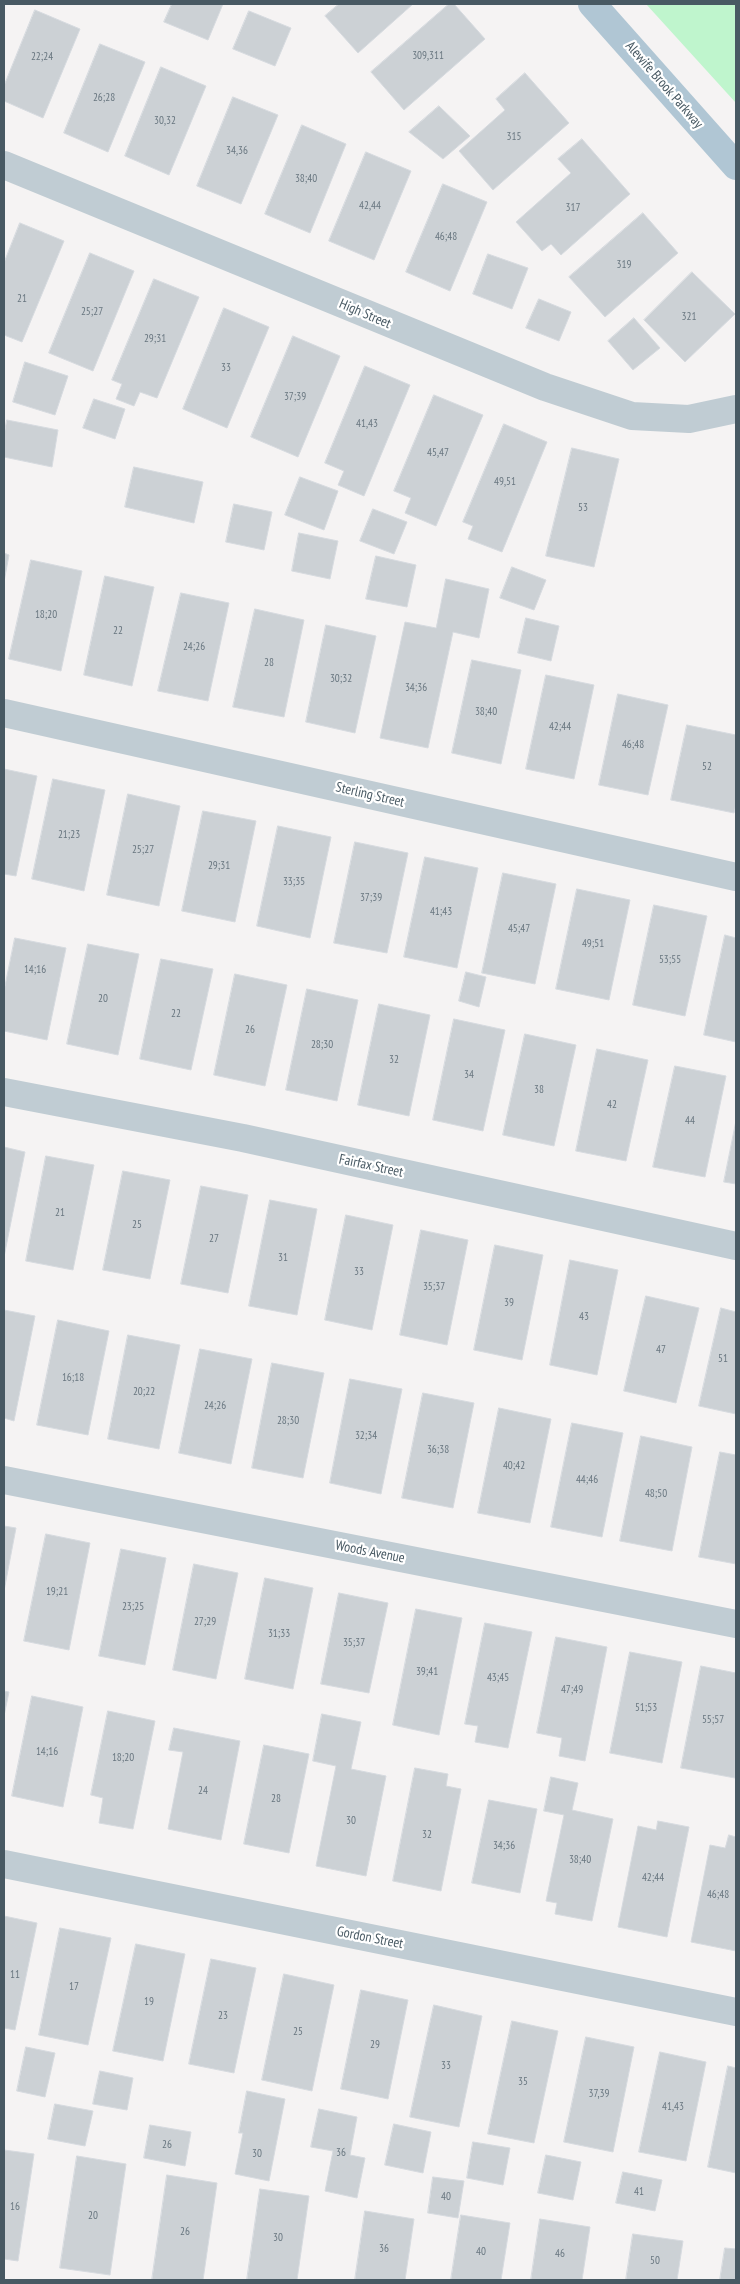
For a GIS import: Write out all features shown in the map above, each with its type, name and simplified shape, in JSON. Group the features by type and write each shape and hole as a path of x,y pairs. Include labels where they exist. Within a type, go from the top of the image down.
{"main road":[{"name":"Alewife Brook Parkway","path":"592,4 736,166"}],"street":[{"name":"High Street","path":"4,165 545,387 632,416 689,419 736,408"},
{"name":"Sterling Street","path":"4,713 736,877"},
{"name":"Fairfax Street","path":"4,1092 243,1138 736,1246"},
{"name":"Woods Avenue","path":"4,1480 736,1624"},
{"name":"Gordon Street","path":"4,1864 736,2012"}],"green space":[{"path":"646,4 736,4 736,103"}],"building":[{"path":"172,4 223,4 208,40 164,22"},
{"path":"339,4 413,4 358,53 325,16"},
{"path":"449,4 454,4 485,39 404,110 371,72"},
{"path":"35,10 80,29 43,118 4,101 4,86"},
{"path":"249,11 291,28 275,66 233,49"},
{"path":"100,44 145,62 108,152 64,133"},
{"path":"161,67 206,86 169,175 125,156"},
{"path":"525,73 569,123 493,190 459,151 505,110 496,99"},
{"path":"233,97 278,115 241,204 197,186"},
{"path":"439,106 470,136 443,159 409,132"},
{"path":"302,125 346,144 310,233 265,214"},
{"path":"582,139 630,194 561,255 551,244 542,251 516,222 571,173 558,159"},
{"path":"366,152 411,171 374,260 329,241"},
{"path":"443,184 487,202 450,291 406,272"},
{"path":"643,213 678,253 605,317 569,277"},
{"path":"20,223 64,241 22,342 4,335 4,263"},
{"path":"90,253 134,271 93,371 49,353"},
{"path":"488,254 528,268 512,309 473,294"},
{"path":"692,272 735,314 685,362 644,320"},
{"path":"154,279 199,297 157,398 140,392 134,406 116,399 122,384 112,380"},
{"path":"539,299 571,312 559,341 526,328"},
{"path":"224,308 269,327 227,428 183,409"},
{"path":"634,318 660,348 633,370 608,341"},
{"path":"293,336 340,356 298,457 251,437"},
{"path":"25,362 68,376 55,415 13,402"},
{"path":"365,366 410,385 364,496 338,485 344,471 325,463"},
{"path":"434,395 483,415 436,526 405,513 411,498 394,491"},
{"path":"94,399 125,409 115,439 83,428"},
{"path":"7,420 58,430 52,467 4,457 4,435"},
{"path":"504,424 547,442 502,552 468,539 473,526 463,522"},
{"path":"572,448 619,459 594,567 546,556"},
{"path":"134,467 203,482 194,523 125,507"},
{"path":"300,477 338,491 324,530 285,515"},
{"path":"234,504 272,512 264,550 226,542"},
{"path":"373,509 407,522 394,554 360,541"},
{"path":"299,533 338,541 330,579 292,571"},
{"path":"4,553 9,555 4,582"},
{"path":"376,556 416,565 407,607 366,599"},
{"path":"31,560 82,571 61,671 9,659"},
{"path":"512,567 546,580 534,610 500,598"},
{"path":"105,576 154,587 132,686 84,675"},
{"path":"446,579 489,589 479,638 453,632 428,748 380,738 405,622 436,628"},
{"path":"181,593 229,603 208,701 158,691"},
{"path":"255,609 304,620 284,717 233,707"},
{"path":"526,618 559,626 551,661 518,653"},
{"path":"326,625 376,636 355,733 306,722"},
{"path":"472,660 521,670 501,764 452,753"},
{"path":"546,675 594,685 574,779 526,769"},
{"path":"618,694 668,705 648,795 599,785"},
{"path":"687,725 736,735 736,804 734,813 671,800"},
{"path":"4,769 37,776 16,876 4,874"},
{"path":"53,779 105,790 84,891 32,879"},
{"path":"128,794 180,806 159,906 107,895"},
{"path":"203,811 256,821 235,922 182,911"},
{"path":"278,826 331,837 310,938 257,926"},
{"path":"355,842 408,853 387,953 334,943"},
{"path":"425,857 478,868 457,968 404,957"},
{"path":"503,873 556,884 535,984 482,973"},
{"path":"577,889 630,900 609,1000 556,989"},
{"path":"654,905 707,916 685,1016 633,1005"},
{"path":"725,935 736,938 736,1042 704,1035"},
{"path":"15,938 66,948 47,1040 4,1031 4,991"},
{"path":"88,944 139,954 118,1055 67,1044"},
{"path":"161,959 213,969 191,1070 140,1059"},
{"path":"466,972 486,977 479,1007 459,1001"},
{"path":"235,974 287,985 265,1086 214,1075"},
{"path":"307,989 358,1000 337,1101 286,1090"},
{"path":"379,1004 430,1015 409,1116 358,1105"},
{"path":"454,1019 505,1030 483,1131 433,1120"},
{"path":"525,1034 576,1045 554,1146 503,1135"},
{"path":"597,1049 648,1060 626,1161 576,1151"},
{"path":"675,1066 726,1076 705,1177 653,1167"},
{"path":"736,1121 736,1184 724,1182"},
{"path":"4,1147 25,1152 4,1257"},
{"path":"46,1156 94,1165 73,1270 26,1261"},
{"path":"123,1171 170,1180 150,1279 103,1270"},
{"path":"201,1186 248,1195 228,1293 181,1284"},
{"path":"270,1200 317,1209 297,1315 249,1306"},
{"path":"346,1215 393,1225 372,1330 325,1320"},
{"path":"421,1230 468,1240 447,1345 400,1335"},
{"path":"495,1245 543,1255 522,1360 474,1350"},
{"path":"570,1260 618,1270 597,1375 550,1365"},
{"path":"646,1296 699,1308 676,1403 624,1391"},
{"path":"721,1308 736,1312 736,1414 699,1406"},
{"path":"4,1310 35,1316 14,1421 4,1418"},
{"path":"58,1320 109,1331 88,1435 37,1425"},
{"path":"128,1335 180,1345 159,1449 108,1439"},
{"path":"200,1349 252,1359 231,1464 179,1453"},
{"path":"272,1363 324,1373 303,1478 252,1468"},
{"path":"350,1379 402,1389 381,1494 330,1483"},
{"path":"423,1393 474,1403 453,1508 402,1498"},
{"path":"499,1408 551,1419 530,1523 478,1513"},
{"path":"572,1423 623,1433 602,1537 551,1527"},
{"path":"641,1436 692,1447 672,1551 620,1541"},
{"path":"720,1452 736,1455 736,1564 699,1557"},
{"path":"4,1526 16,1528 4,1591"},
{"path":"46,1534 90,1543 69,1650 24,1641"},
{"path":"121,1549 166,1558 145,1665 99,1656"},
{"path":"194,1564 238,1573 216,1679 173,1670"},
{"path":"265,1578 313,1588 293,1689 245,1679"},
{"path":"339,1593 388,1603 369,1693 321,1684"},
{"path":"416,1609 462,1618 439,1735 393,1725"},
{"path":"485,1623 532,1632 508,1748 475,1742 478,1726 465,1724"},
{"path":"556,1637 607,1647 585,1761 559,1756 562,1738 537,1733"},
{"path":"630,1652 682,1662 662,1763 610,1753"},
{"path":"701,1666 736,1673 735,1778 681,1768"},
{"path":"4,1691 9,1692 4,1716"},
{"path":"32,1696 83,1707 63,1807 12,1796"},
{"path":"108,1711 155,1721 133,1829 99,1823 103,1798 91,1795"},
{"path":"322,1714 361,1722 351,1769 386,1776 366,1876 316,1866 336,1766 313,1761"},
{"path":"174,1728 240,1741 221,1840 168,1829 183,1752 169,1750"},
{"path":"264,1745 309,1754 289,1853 244,1844"},
{"path":"415,1768 448,1774 446,1786 461,1789 441,1891 393,1881"},
{"path":"551,1777 578,1783 572,1810 613,1819 592,1921 555,1914 557,1903 546,1901 564,1815 544,1811"},
{"path":"489,1800 537,1809 520,1893 472,1883"},
{"path":"658,1821 689,1827 667,1937 618,1927 638,1826 656,1830"},
{"path":"729,1835 736,1837 736,1951 691,1942 710,1845 725,1848"},
{"path":"4,1916 37,1923 15,2030 4,2028"},
{"path":"60,1928 111,1938 88,2045 39,2035"},
{"path":"136,1944 185,1954 163,2061 113,2051"},
{"path":"211,1959 256,1968 234,2073 189,2064"},
{"path":"284,1974 334,1985 312,2091 262,2080"},
{"path":"361,1990 408,2000 388,2099 341,2089"},
{"path":"434,2005 482,2016 459,2127 410,2117"},
{"path":"512,2021 558,2031 534,2143 488,2134"},
{"path":"586,2037 634,2047 613,2152 564,2142"},
{"path":"26,2047 55,2053 45,2097 17,2091"},
{"path":"660,2052 706,2062 686,2161 639,2152"},
{"path":"728,2066 736,2068 736,2173 708,2167"},
{"path":"100,2071 133,2078 127,2110 93,2104"},
{"path":"247,2091 285,2099 269,2181 235,2174 243,2133 239,2133"},
{"path":"55,2104 93,2111 85,2146 48,2139"},
{"path":"319,2109 357,2117 350,2155 365,2158 357,2198 325,2191 333,2151 311,2147"},
{"path":"394,2124 431,2132 423,2173 385,2165"},
{"path":"150,2125 191,2132 185,2166 144,2158"},
{"path":"473,2142 510,2148 503,2185 467,2178"},
{"path":"4,2150 34,2154 18,2261 4,2259"},
{"path":"546,2155 581,2162 573,2200 538,2193"},
{"path":"77,2156 126,2164 110,2275 60,2268"},
{"path":"623,2172 662,2180 655,2211 616,2203"},
{"path":"167,2175 217,2183 203,2280 152,2280"},
{"path":"433,2177 464,2181 458,2218 428,2213"},
{"path":"260,2189 309,2196 297,2280 247,2280"},
{"path":"365,2211 414,2219 405,2280 355,2280"},
{"path":"461,2215 510,2223 501,2280 451,2280"},
{"path":"540,2219 590,2227 582,2280 531,2280"},
{"path":"633,2234 683,2241 677,2280 626,2280"},
{"path":"725,2248 736,2249 736,2280 720,2280"}]}
